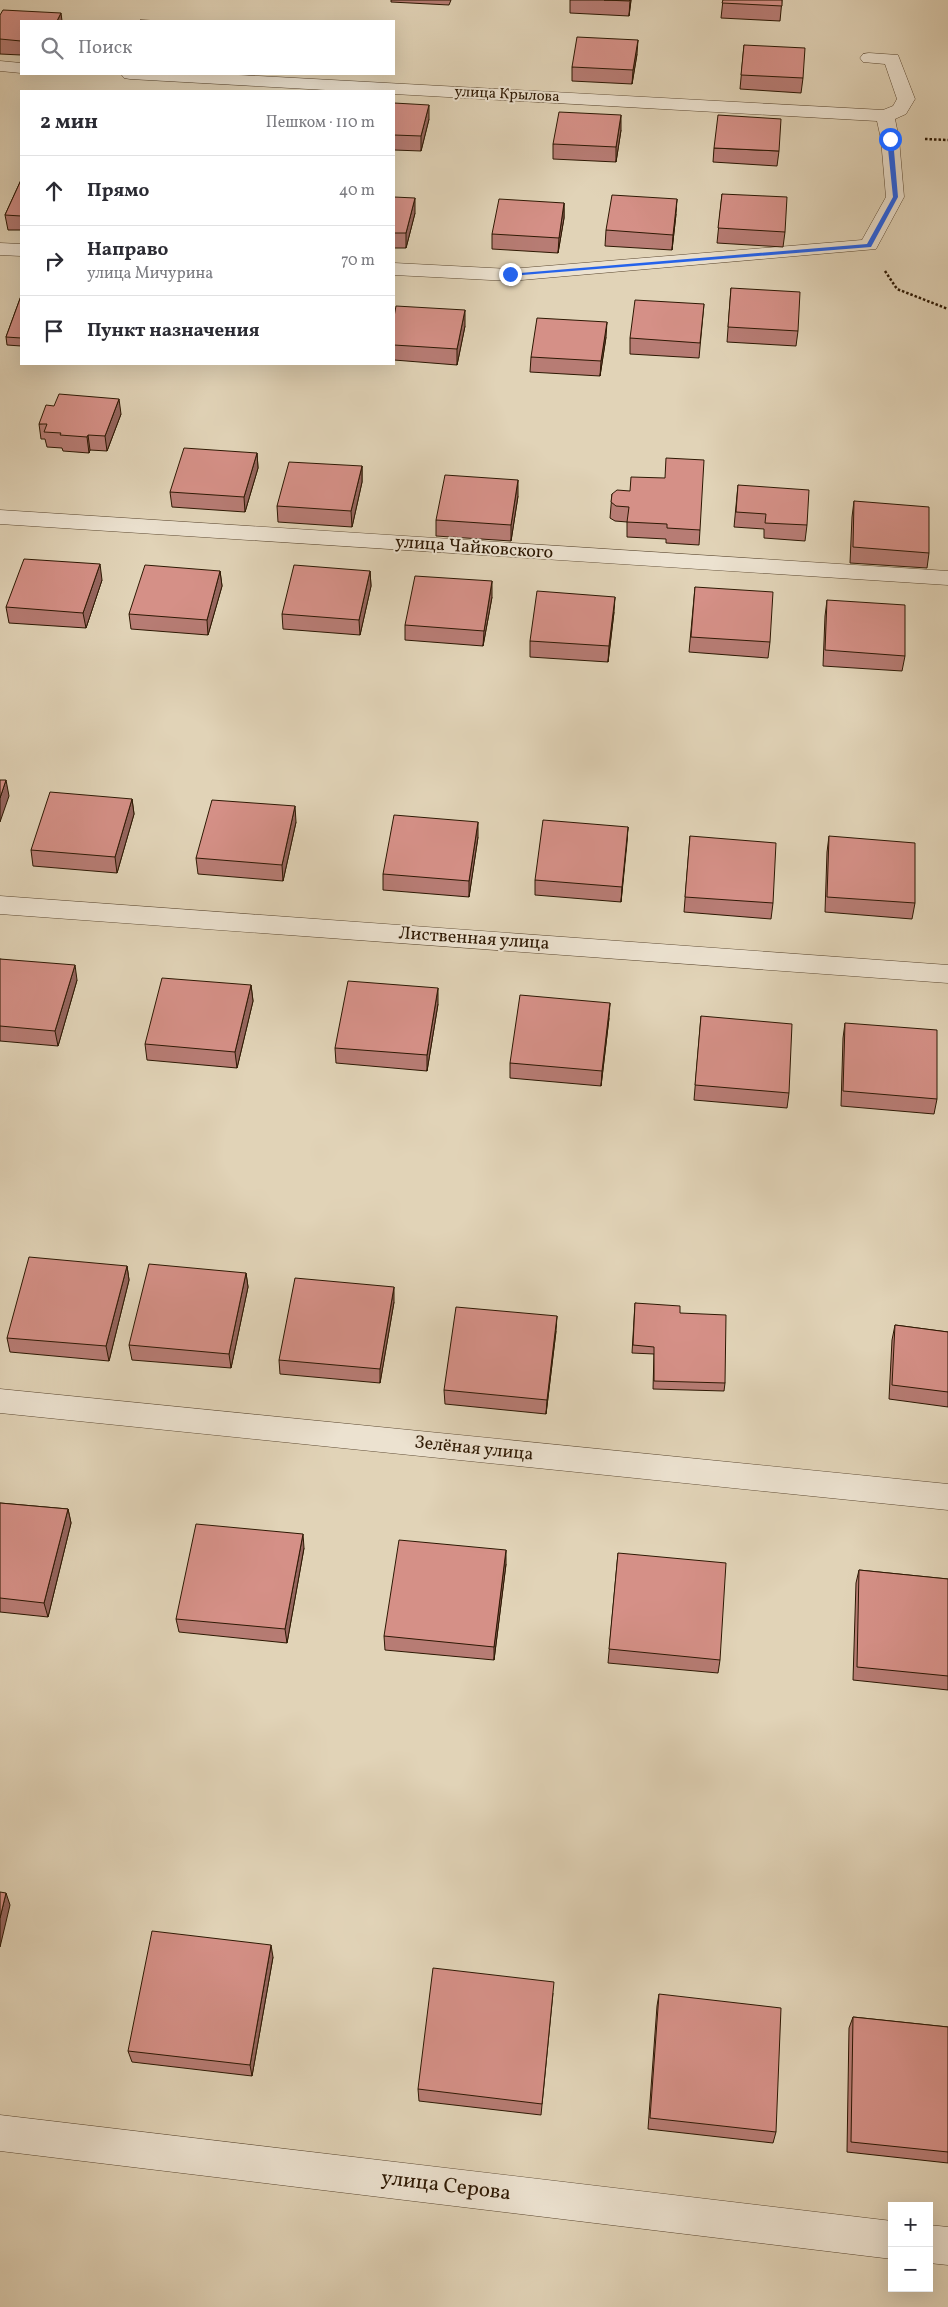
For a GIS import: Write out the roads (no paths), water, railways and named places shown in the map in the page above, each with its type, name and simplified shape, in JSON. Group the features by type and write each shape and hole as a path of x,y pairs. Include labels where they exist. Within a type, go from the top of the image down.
{"street":[{"path":"395,269 510,274 868,246 895,197 890,139 885,116 900,110 906,99 892,59 869,58"},
{"path":"0,66 20,68"},
{"name":"улица Крылова","path":"148,75 885,116"},
{"path":"0,248 20,250"},
{"name":"улица Чайковского","path":"0,517 948,578"},
{"name":"Лиственная улица","path":"0,905 948,974"},
{"name":"Зелёная улица","path":"0,1401 948,1497"},
{"name":"улица Серова","path":"0,2133 888,2240"},
{"path":"933,2244 948,2246"}]}
